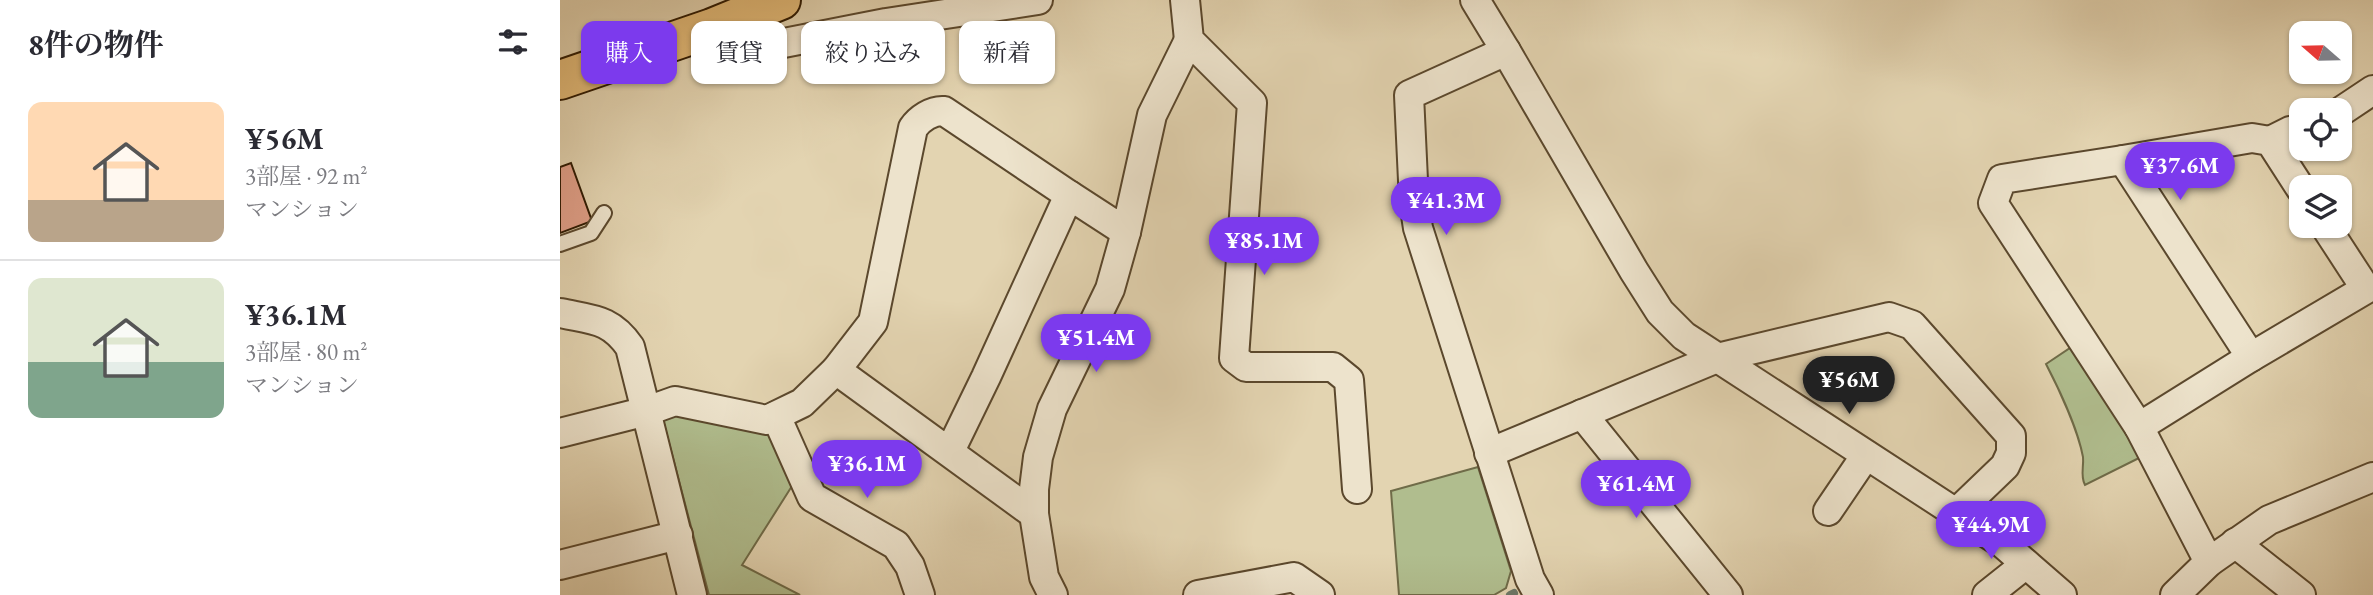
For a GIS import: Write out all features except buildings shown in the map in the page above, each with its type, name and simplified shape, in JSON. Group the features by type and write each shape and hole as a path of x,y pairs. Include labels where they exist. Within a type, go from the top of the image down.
{"highway":[{"path":"729,21 781,0"},
{"path":"560,79 691,35"}],"street":[{"path":"787,42 886,23 1038,0"},
{"path":"1053,595 1044,577 1034,514 1038,457 1052,409 1110,289 1126,232 1152,115 1189,40 1185,0"},
{"path":"1475,0 1634,271 1658,320 2002,543 2062,595"},
{"path":"1189,40 1252,103 1234,358 1246,367 1332,367 1349,380 1357,489"},
{"path":"1506,51 1409,95 1414,202 1418,228 1489,453 1530,579 1539,595"},
{"path":"2352,104 2373,90"},
{"path":"560,433 647,411 675,401 768,420 802,403 836,370 873,322 913,128 938,110 944,111 1126,232"},
{"path":"2209,562 2139,427 1993,203 2002,179 2252,138 2270,141 2289,132"},
{"path":"2270,141 2292,175"},
{"path":"2123,160 2251,357"},
{"path":"950,451 1069,195"},
{"path":"2139,427 2251,357 2370,294 2333,238"},
{"path":"560,313 606,323 620,332 630,347 692,595"},
{"path":"1489,453 1717,358 1889,317 1912,325 2011,436 2011,453 2004,466 1956,513"},
{"path":"836,370 1034,514"},
{"path":"1582,414 1728,595"},
{"path":"776,416 812,497 896,545 910,566 920,595"},
{"path":"1828,511 1866,455"},
{"path":"2175,595 2209,562 2269,520 2373,477"},
{"path":"560,565 678,535"},
{"path":"2235,543 2301,595"},
{"path":"1987,595 2026,564"},
{"path":"1198,595 1294,577 1320,595"}],"lane":[{"path":"560,244 591,233 604,213"}],"green space":[{"path":"2073,346 2143,456 2085,485 2082,475 2083,457 2077,435 2046,364"},
{"path":"674,411 768,432 792,486 742,565 800,595 709,595 663,420"},
{"path":"1478,467 1511,571 1506,588 1494,595 1399,595 1391,491"}],"waterway":[{"path":"1510,595 1514,593"}]}
